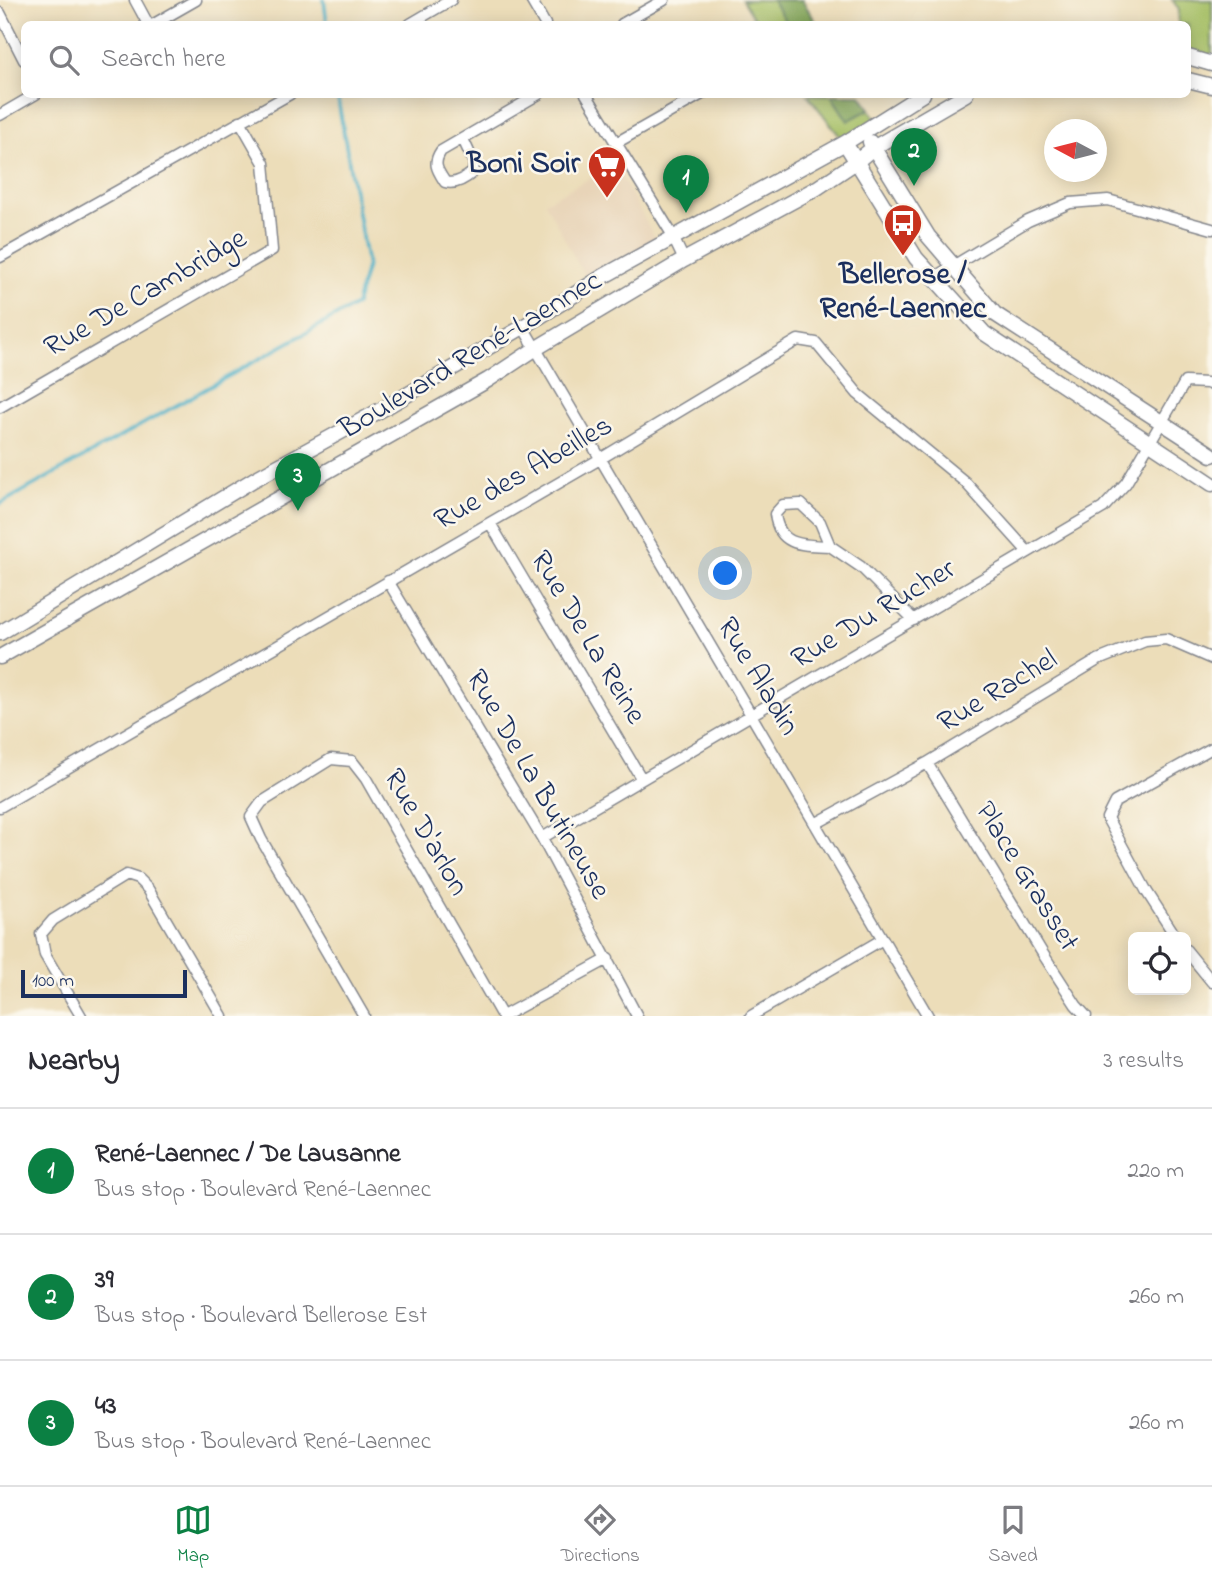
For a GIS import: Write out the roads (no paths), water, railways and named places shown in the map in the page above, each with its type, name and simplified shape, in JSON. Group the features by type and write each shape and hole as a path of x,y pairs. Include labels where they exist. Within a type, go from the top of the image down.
{"street":[{"path":"135,0 146,21"},
{"path":"160,21 196,0"},
{"path":"415,21 450,0"},
{"path":"531,0 543,21"},
{"path":"627,21 664,0"},
{"path":"0,13 21,54"},
{"path":"1191,58 1212,64"},
{"path":"1191,80 1212,86"},
{"path":"0,115 29,98"},
{"path":"0,255 283,98"},
{"path":"463,139 532,98"},
{"path":"588,98 673,237 684,260"},
{"path":"616,143 695,98"},
{"name":"Boulevard René-Laennec","path":"0,633 253,480 388,406 604,276 845,143 917,98"},
{"name":"Boulevard René-Laennec","path":"0,657 488,380 684,260 817,188 873,148 959,98"},
{"name":"Rue De Cambridge","path":"0,407 272,250 264,163 240,121"},
{"path":"864,131 928,236 995,314 1212,455"},
{"path":"845,143 915,258 984,333 1212,484"},
{"path":"933,278 1028,221 1070,204 1108,200 1212,229"},
{"name":"Rue Aladin","path":"523,327 928,1016"},
{"name":"Rue des Abeilles","path":"0,807 491,523 798,340 816,343 858,394 965,482 1028,552"},
{"name":"Rue Du Rucher","path":"542,838 1103,508 1126,483 1185,382 1208,383 1212,386"},
{"path":"830,546 820,522 800,504 783,505 775,514 776,525 786,539 802,545 830,546 861,567 914,620"},
{"name":"Rue De La Reine","path":"491,523 641,778"},
{"name":"Rue De La Butineuse","path":"388,581 542,838 637,1016"},
{"name":"Rue Rachel","path":"815,824 926,763 1098,660 1144,640 1166,639 1212,659"},
{"path":"1173,932 1147,892 1107,818 1115,802 1212,748"},
{"name":"Rue D'arlon","path":"364,1016 261,839 251,817 262,802 331,760 352,761 366,779 503,1016"},
{"name":"Place Grasset","path":"926,763 1043,954 1086,1016"},
{"path":"81,1016 45,955 41,934 53,920 125,875 138,879 148,889 222,1016"},
{"path":"751,1016 883,939"},
{"path":"1191,956 1212,982"},
{"path":"503,1016 608,959"}],"waterway":[{"path":"324,0 327,21"},
{"path":"0,504 356,305 367,265 338,98"}],"place":[{"name":"39","path":"914,186"},
{"name":"Boni Soir","path":"607,199"},
{"name":"René-Laennec / De Lausanne","path":"686,213"},
{"name":"Bellerose / René-Laennec","path":"903,257"},
{"name":"43","path":"298,511"}]}
